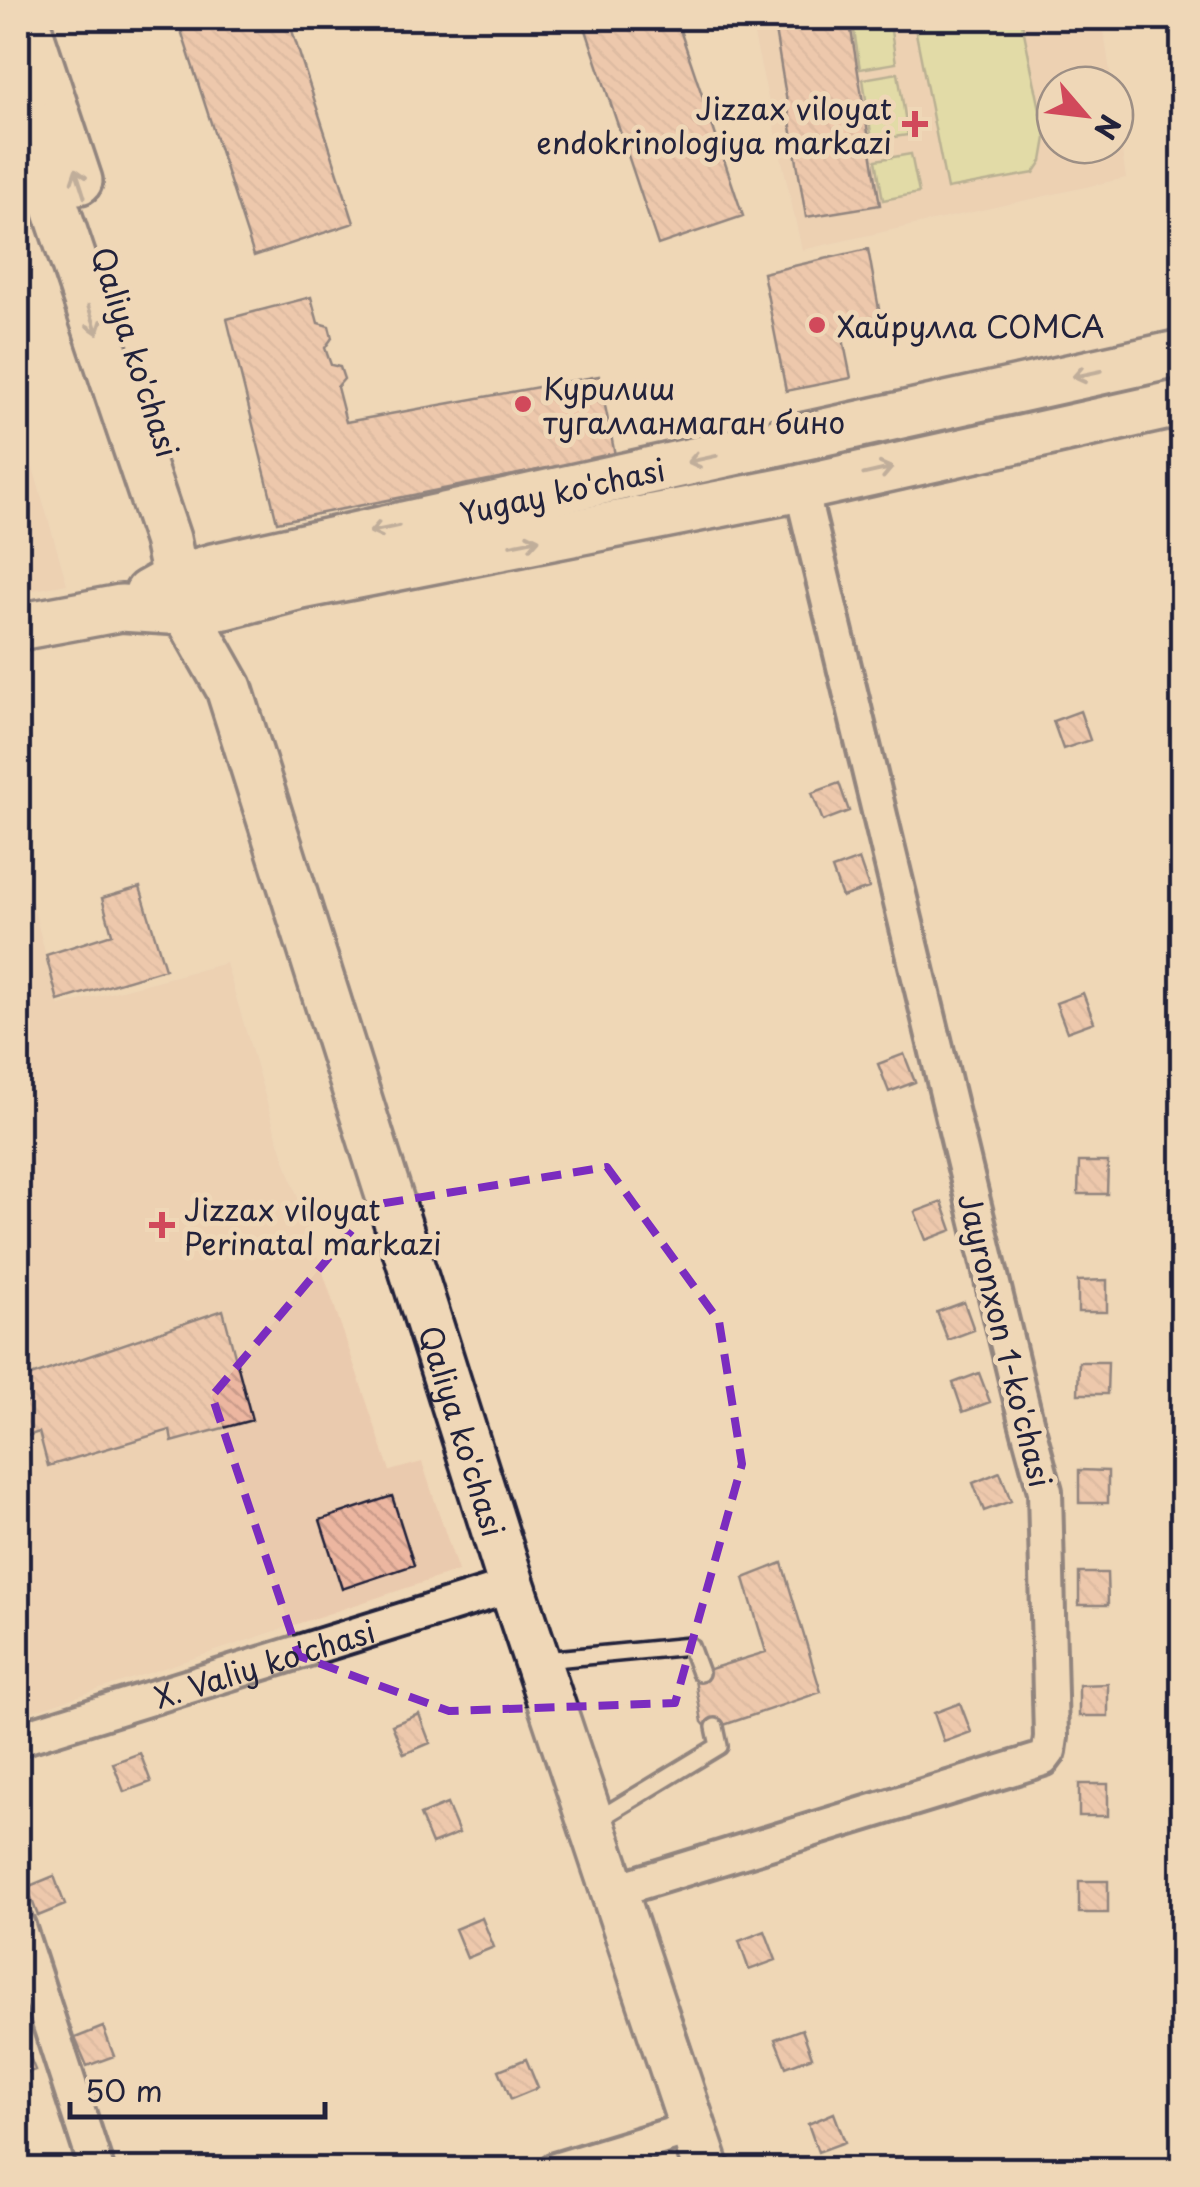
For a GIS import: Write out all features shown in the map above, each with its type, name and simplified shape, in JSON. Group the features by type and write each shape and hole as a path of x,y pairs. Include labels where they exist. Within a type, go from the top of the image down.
{"main road":[{"name":"Qaliya ko'chasi","path":"25,18 194,528 200,591 229,688 512,1586 700,2149"},
{"name":"Qaliya ko'chasi","path":"18,95 167,540 200,591"},
{"name":"Yugay ko'chasi","path":"18,627 200,591 1182,353"},
{"name":"Yugay ko'chasi","path":"200,591 297,588 802,488 1182,404"}],"street":[{"name":"Jayronxon 1-ko'chasi","path":"613,1891 1043,1759 1052,1737 1045,1491 802,488"},
{"name":"X. Valiy ko'chasi","path":"18,1739 512,1586"},
{"path":"18,1926 97,2170"},
{"path":"554,2170 700,2149"}],"lane":[{"path":"537,1661 690,1646 700,1673"},
{"path":"591,1824 720,1746 715,1727"}],"highlighted area":[{"path":"607,1167 719,1321 742,1464 675,1703 449,1711 299,1656 212,1396 373,1205"}],"shaded area":[{"name":"Jizzax viloyat endokrinologiya markazi","path":"750,18 1102,18 1109,65 1035,65 1035,165 1124,165 1126,178 802,250"},
{"path":"18,416 67,584 18,593"},
{"name":"Jizzax viloyat Perinatal markazi","path":"18,848 59,1006 226,963 275,1130 390,1471 422,1462 458,1571 18,1716"}],"green space":[{"path":"852,18 889,18 896,63 860,69"},
{"path":"913,18 1021,18 1035,85 1035,165 1039,165 1034,173 947,189"},
{"path":"898,73 908,135 872,140 863,79"},
{"path":"911,154 919,193 883,200 876,160"}],"building":[{"path":"177,18 288,18 354,223 254,256"},
{"path":"582,18 676,18 743,216 658,245"},
{"path":"773,18 849,18 880,205 806,217"},
{"name":"Хайрулла СОМСА","path":"868,249 881,320 841,329 851,378 786,391 763,273"},
{"name":"Курилиш тугалланмаган бино","path":"311,297 318,323 329,326 332,338 325,348 331,365 340,367 344,379 337,387 346,422 599,376 615,455 277,522 227,319"},
{"path":"1080,711 1090,740 1063,749 1053,721"},
{"path":"839,783 849,811 823,821 812,793"},
{"path":"859,859 869,888 842,897 832,869"},
{"path":"140,887 165,969 58,1001 46,955 112,934 102,898"},
{"path":"1083,993 1094,1022 1067,1032 1056,1003"},
{"path":"904,1054 915,1082 889,1092 878,1064"},
{"path":"1079,1162 1108,1162 1107,1194 1078,1194"},
{"path":"942,1202 952,1230 926,1240 915,1212"},
{"path":"1107,1280 1107,1312 1078,1312 1078,1281"},
{"path":"964,1302 974,1330 948,1340 937,1312"},
{"path":"223,1310 252,1420 172,1442 170,1430 48,1466 39,1432 18,1439 18,1405 30,1401 22,1379"},
{"path":"1079,1362 1108,1362 1107,1394 1078,1394"},
{"path":"979,1373 990,1402 963,1412 953,1383"},
{"path":"1079,1470 1108,1471 1108,1503 1079,1503"},
{"path":"1000,1472 1011,1501 984,1511 973,1483"},
{"path":"392,1496 414,1565 342,1589 320,1520"},
{"path":"782,1563 821,1692 709,1730 702,1722 694,1674 766,1652 744,1578"},
{"path":"1079,1573 1107,1573 1108,1605 1079,1605"},
{"path":"1108,1684 1108,1716 1079,1716 1079,1685"},
{"path":"960,1703 971,1732 944,1742 934,1713"},
{"path":"419,1714 430,1743 404,1754 392,1725"},
{"path":"140,1753 151,1782 124,1792 113,1763"},
{"path":"1079,1784 1108,1784 1108,1816 1079,1816"},
{"path":"447,1804 459,1833 432,1844 420,1815"},
{"path":"54,1876 65,1905 38,1916 27,1887"},
{"path":"1079,1881 1108,1881 1108,1913 1079,1913"},
{"path":"482,1918 494,1947 467,1958 455,1929"},
{"path":"765,1931 776,1960 749,1970 739,1941"},
{"path":"103,2027 114,2056 87,2066 75,2038"},
{"path":"802,2029 812,2057 786,2067 775,2039"},
{"path":"23,2040 35,2070 18,2076 18,2043"},
{"path":"526,2059 538,2088 511,2099 499,2070"},
{"path":"834,2113 845,2142 818,2152 808,2124"}],"place":[{"name":"Jizzax viloyat endokrinologiya markazi","path":"915,124"},
{"name":"Хайрулла СОМСА","path":"817,325"},
{"name":"Курилиш тугалланмаган бино","path":"523,404"},
{"name":"Jizzax viloyat Perinatal markazi","path":"162,1225"}]}
